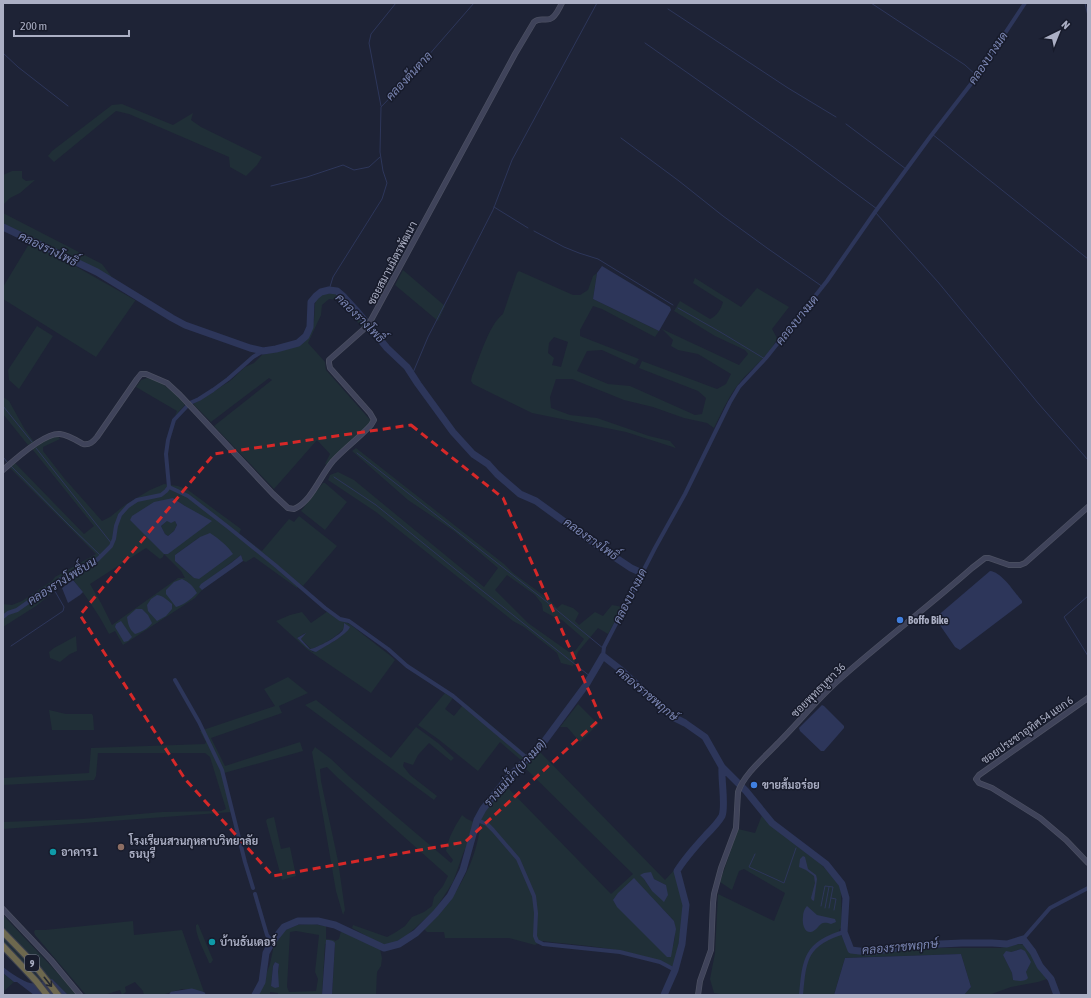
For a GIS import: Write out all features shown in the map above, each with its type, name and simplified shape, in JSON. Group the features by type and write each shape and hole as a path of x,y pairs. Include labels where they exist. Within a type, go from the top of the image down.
{"highway":[{"name":"9","path":"3,932 32,963 58,995"},
{"name":"9","path":"3,946 47,995"}],"street":[{"name":"ซอยสมานมิตรพัฒนา","path":"3,470 37,443 53,434 62,434 83,444 91,444 137,379 141,374 146,374 167,383 193,408 288,508 291,509 298,507 302,504 340,453 362,434 374,420 336,376 328,363 331,358 370,322 515,54 534,22 538,19 552,18 562,3"},
{"name":"ซอยพุทธบูชา 36","path":"698,995 700,980 712,950 714,894 721,868 736,828 738,792 743,782 759,763 836,682 972,568 985,558 1009,565 1020,565 1025,563 1088,507"},
{"name":"ซอยประชาอุทิศ 54 แยก 6","path":"1088,698 979,775 976,779 979,783 998,792 1040,818 1066,840 1088,863"},
{"path":"3,909 51,960 80,995"}],"highlighted area":[{"path":"411,425 503,498 601,718 465,842 273,876 185,779 80,615 214,454"}],"shaded area":[{"path":"122,104 173,125 193,113 191,120 201,127 262,157 257,165 246,176 230,167 229,157 129,114 116,111 54,162 48,156 52,151 112,105"},
{"path":"12,171 22,171 22,178 26,181 35,180 20,193 10,198 3,205 3,175"},
{"path":"3,213 102,264 114,280 3,223"},
{"path":"29,242 135,300 96,357 3,299 3,287"},
{"path":"403,270 445,306 438,321 395,285"},
{"path":"519,271 573,295 580,295 588,290 593,276 597,273 593,299 659,331 655,337 602,309 593,306 580,330 580,336 639,359 635,365 602,350 587,351 577,371 608,384 630,386 695,415 702,414 706,398 698,391 639,368 642,361 717,389 726,384 731,374 698,354 678,350 671,346 673,340 662,329 739,365 748,354 745,350 715,336 674,311 680,301 710,319 718,312 723,302 693,283 695,278 741,307 757,288 789,307 772,329 777,338 771,349 737,386 714,428 707,423 684,418 653,407 624,400 572,379 556,379 550,397 551,408 570,415 597,418 649,436 670,441 676,448 626,432 532,413 473,384 471,381 472,376 481,352 493,326 503,314","holes":["554,337 568,342 561,367 552,365 554,358 548,353 549,343"]},
{"path":"333,293 341,297 365,324 362,327 338,300 329,299 322,305 321,315 308,343 325,362 326,370 372,422 328,465 325,464 330,454 317,440 274,489 214,426 272,380 269,378 211,422 193,404 230,381 245,367 254,363 262,355 293,347 301,343 307,336 314,321 317,297 322,294"},
{"path":"37,326 53,336 19,389 9,380 8,370"},
{"path":"147,378 160,382 178,396 185,405 175,416 177,411 136,387 141,380"},
{"path":"3,397 9,401 24,428 34,442 28,445 3,414"},
{"path":"58,436 60,439 43,447 43,451 64,478 102,521 150,490 164,484 178,486 188,490 241,529 239,534 262,551 289,519 294,522 299,516 337,546 303,586 300,584 297,588 254,557 246,562 243,561 241,555 199,587 202,590 195,598 123,645 115,631 109,634 91,604 70,576 56,586 57,589 36,606 3,627 3,604 12,605 22,601 52,581 55,577 96,554 10,468 15,463 84,534 94,526 33,450 33,448 51,437","holes":["173,498 185,506 169,554 130,520","200,537 194,578 175,561 175,555","146,548 160,559 164,554 181,571 185,578 178,578 112,625 90,584"]},
{"path":"356,448 504,564 513,573 547,598 557,608 562,604 573,608 579,613 575,621 579,625 595,612 603,616 612,605 623,607 608,634 598,628 578,652 573,666 561,663 557,653 524,627 513,621 376,512 328,480 330,475 338,472 354,480 484,587 498,568 454,531 408,500 352,451","holes":["507,575 535,595 542,604 543,611 562,620 584,639 575,651 569,652 528,623 495,590"]},
{"path":"323,483 325,483 347,502 325,530 301,511"},
{"path":"167,521 175,521 177,525 174,531 168,536 165,534 161,526"},
{"path":"328,611 351,625 395,660 371,693 308,650 276,621 302,612 311,623","holes":["344,628 336,640 313,652 297,638 305,633 301,639 311,649 329,641"]},
{"path":"76,636 77,651 70,654 60,662 50,658 49,652"},
{"path":"288,677 308,693 279,706 282,713 211,738 225,766 300,742 303,751 224,773 232,812 3,829 3,822 83,819 162,812 221,811 226,809 210,757 205,753 98,753 96,776 94,780 3,785 3,778 89,773 91,748 205,744 206,742 200,731 275,706 264,689"},
{"path":"445,693 453,698 445,709 454,716 462,706 466,704 528,756 522,761 500,742 478,771 418,725"},
{"path":"316,700 391,758 416,727 438,743 454,758 451,761 429,743 418,755 413,765 404,762 403,766 410,775 437,796 434,800 305,705"},
{"path":"578,704 598,724 580,742 567,727 560,727"},
{"path":"49,710 66,714 92,714 94,730 52,730"},
{"path":"315,747 331,759 351,778 451,863 453,860 446,851 450,837 457,823 462,815 474,822 467,847 464,851 453,882 435,910 404,938 388,945 379,943 352,928 353,925 387,937 405,926 412,917 424,912 432,906 434,897 443,886 448,876 327,767 320,769 321,781 338,861 345,910 343,915 336,891 312,752"},
{"path":"539,751 665,880 678,866 680,871 683,911 682,925 674,967 659,961 611,949 543,941 535,945 509,938 445,938 444,932 427,932 423,928 438,916 445,908 457,889 472,858 480,829 480,822 485,810 507,787 611,894 633,874 524,767","holes":["640,875 654,879 666,885 652,891","634,879 674,921 675,937 673,946"]},
{"path":"762,815 818,861 838,882 841,891 842,927 839,930 848,950 854,953 939,948 1000,948 1019,944 1025,945 1030,951 1047,979 1011,987 989,995 964,995 971,987 961,954 845,958 834,995 720,995 714,993 710,979 715,953 718,894 774,921 785,893 744,869 739,871 732,890 720,882 738,829 755,833","holes":["1021,949 1029,966 1026,972 1013,980 1012,973 1003,955"]},
{"path":"274,817 281,849 290,847 296,876 282,880 266,821 267,819"},
{"path":"3,915 77,995 68,995 52,979 33,983 3,952"},
{"path":"133,921 134,935 182,930 204,992 182,989 162,995 144,995 143,991 135,982 125,987 126,992 122,995 120,990 104,995 86,995 34,932 35,930"},
{"path":"198,924 213,960 211,963 209,963 198,938 196,925"},
{"path":"312,924 326,926 326,939 335,941 339,939 341,931 380,949 382,958 381,966 377,972 376,995 332,995 335,943 325,944 322,995 278,995 278,993 270,992 270,995 258,995 270,964 275,940 281,932 297,925","holes":["296,931 319,935 315,972 318,979 316,991 289,992 287,987 290,932","275,962 279,965 278,987 271,986 273,966"]},
{"path":"3,973 14,982 3,992"}],"water":[{"path":"602,266 670,307 671,310 659,331 593,299 597,273"},
{"path":"173,498 212,521 168,554 164,554 130,520 132,516 154,502","holes":["167,521 171,523 175,521 177,525 174,531 168,536 165,534 161,526"]},
{"path":"210,533 223,542 233,554 199,579 194,578 175,561 175,555 200,537"},
{"path":"241,555 243,561 202,590 199,587 201,584"},
{"path":"990,571 999,575 1012,588 1022,603 960,650 955,647 935,618"},
{"path":"182,579 191,584 197,593 187,602 176,607 166,594 166,590 174,582"},
{"path":"73,580 83,592 68,603 62,588"},
{"path":"157,595 164,597 172,604 172,609 166,616 157,621 148,611 147,605 151,599"},
{"path":"136,609 142,609 148,615 152,623 145,630 135,634 129,626 127,617"},
{"path":"121,621 132,637 128,641 124,642 115,627 116,624"},
{"path":"344,623 350,627 345,634 316,652 313,651 308,648 297,638 306,633 301,639 310,649 328,641 341,632 343,630"},
{"path":"822,705 844,726 844,728 824,751 821,751 800,731 799,728"},
{"path":"803,856 805,857 808,869 816,875 817,879 814,901 811,898 815,883 814,876 799,867 800,859"},
{"path":"651,872 654,879 666,885 668,895 664,902 652,891 640,875"},
{"path":"634,878 674,921 676,929 671,957 667,957 617,907 613,900 618,893"},
{"path":"807,906 817,915 835,919 836,922 831,924 822,923 816,930 811,932 807,931 803,925 803,919 804,911"},
{"path":"326,940 330,940 335,943 332,995 322,995"},
{"path":"1021,949 1025,951 1031,962 1026,972 1028,978 1023,981 1019,981 1013,980 1012,973 1003,955 1006,951 1011,952"},
{"path":"961,954 971,987 964,995 834,995 845,958"},
{"path":"275,962 279,964 279,987 275,988 271,986 273,966"},
{"path":"3,967 20,979 30,983 38,983 52,979 68,995 34,995 3,973"}],"waterway":[{"path":"381,106 369,43 371,34 396,3"},
{"name":"คลองต้นตาล","path":"329,290 333,277 382,199 387,183 383,171 380,152 381,107 407,80 474,3"},
{"path":"412,375 428,337 493,210 512,160 597,3"},
{"path":"871,3 965,65 977,76"},
{"name":"คลองบางมด","path":"603,656 604,647 655,548 685,494 730,402 739,387 766,358 827,281 875,212 974,80 1025,3"},
{"path":"1085,3 1088,16"},
{"path":"668,9 788,88 836,117"},
{"path":"645,43 796,149 877,209"},
{"path":"3,53 18,67 68,106"},
{"path":"846,124 906,169"},
{"path":"932,134 1088,259"},
{"path":"621,138 723,216 823,287"},
{"path":"271,186 307,177 343,165 354,170 369,167 380,157"},
{"path":"494,207 528,228"},
{"path":"875,212 938,282 1038,403 1088,460"},
{"name":"คลองรางโพธิ์","path":"3,227 97,272 185,325 250,348 263,351 298,343 306,336 310,327 311,302 321,292 329,290 337,291 356,310 387,348 407,367 453,432 473,454 488,464 520,494 536,501 598,546 631,568 642,573"},
{"path":"534,231 564,247 598,259 673,305"},
{"path":"678,308 765,359"},
{"name":"คลองรางโพธิ์บน","path":"3,617 8,613 17,610 61,579 98,559 111,546 120,515 128,506 137,500 161,495 166,491 169,487 166,454 168,440 174,420 190,403 213,390 253,357 263,351"},
{"path":"3,406 32,442"},
{"path":"36,448 112,544"},
{"path":"357,453 547,602 604,649"},
{"path":"3,457 8,463"},
{"path":"10,465 101,556"},
{"path":"334,477 376,505 591,677"},
{"path":"169,487 188,496 228,527 325,608 340,619 349,621 388,649 407,666 453,696 528,759"},
{"path":"11,646 63,611 64,607 52,586"},
{"path":"1088,596 1064,617 1088,656"},
{"name":"คลองราชพฤกษ์","path":"255,995 262,982 266,953 272,942 284,927 298,921 318,921 335,925 384,948 399,944 416,933 450,896 463,870 477,820 483,809 506,780 543,743 586,685 603,656 621,670 673,717 685,723 705,737 722,767 746,791 772,823 826,864 842,884 846,898 844,932 851,950 868,952 919,945 962,943 1007,944 1023,939 1033,952 1040,966 1051,979 1057,995"},
{"path":"175,680 199,722 222,770 253,888"},
{"name":"คลองราชพฤกษ์","path":"664,995 675,970 682,944 686,905 677,871 690,853 722,816 724,806 722,767"},
{"path":"477,820 487,824 518,859 534,896 536,913 535,936 537,941 543,944 620,952 660,962 675,970"},
{"path":"755,854 749,867 784,883 796,848"},
{"path":"821,906 825,886 833,887 829,908"},
{"path":"825,908 829,887"},
{"path":"1023,939 1050,908 1088,888"},
{"path":"255,894 267,935 272,942"},
{"path":"831,898 836,899 834,910"},
{"path":"801,995 804,972 809,954 814,947 822,941 831,936 844,932"},
{"name":"รางแม่น้ำ (บางมด)","path":"173,995 192,992 202,995"}],"place":[{"name":"Boffo Bike","path":"900,620"},
{"name":"ขายส้มอร่อย","path":"754,785"},
{"name":"โรงเรียนสวนกุหลาบวิทยาลัย ธนบุรี","path":"121,847"},
{"name":"อาคาร 1","path":"53,852"},
{"name":"บ้านธันเดอร์","path":"212,942"}]}
